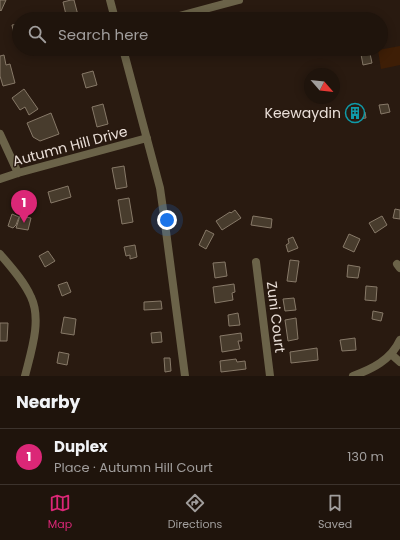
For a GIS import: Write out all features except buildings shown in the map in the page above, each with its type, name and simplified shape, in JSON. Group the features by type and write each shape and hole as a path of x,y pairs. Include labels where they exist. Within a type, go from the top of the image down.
{"street":[{"path":"110,0 113,12"},
{"path":"194,12 239,0"},
{"path":"126,56 160,188 185,376"},
{"path":"0,134 18,173"},
{"name":"Autumn Hill Drive","path":"0,179 147,138"},
{"path":"0,254 26,287 32,298 35,312 33,342 26,376"},
{"name":"Zuni Court","path":"256,262 270,376"},
{"path":"353,376 379,365 391,354 400,340"},
{"path":"391,354 400,362"}],"shaded area":[{"path":"400,46 400,65 381,69 379,56 388,56 388,48"}],"place":[{"name":"Keewaydin","path":"355,113"},
{"name":"Duplex","path":"24,223"}]}
